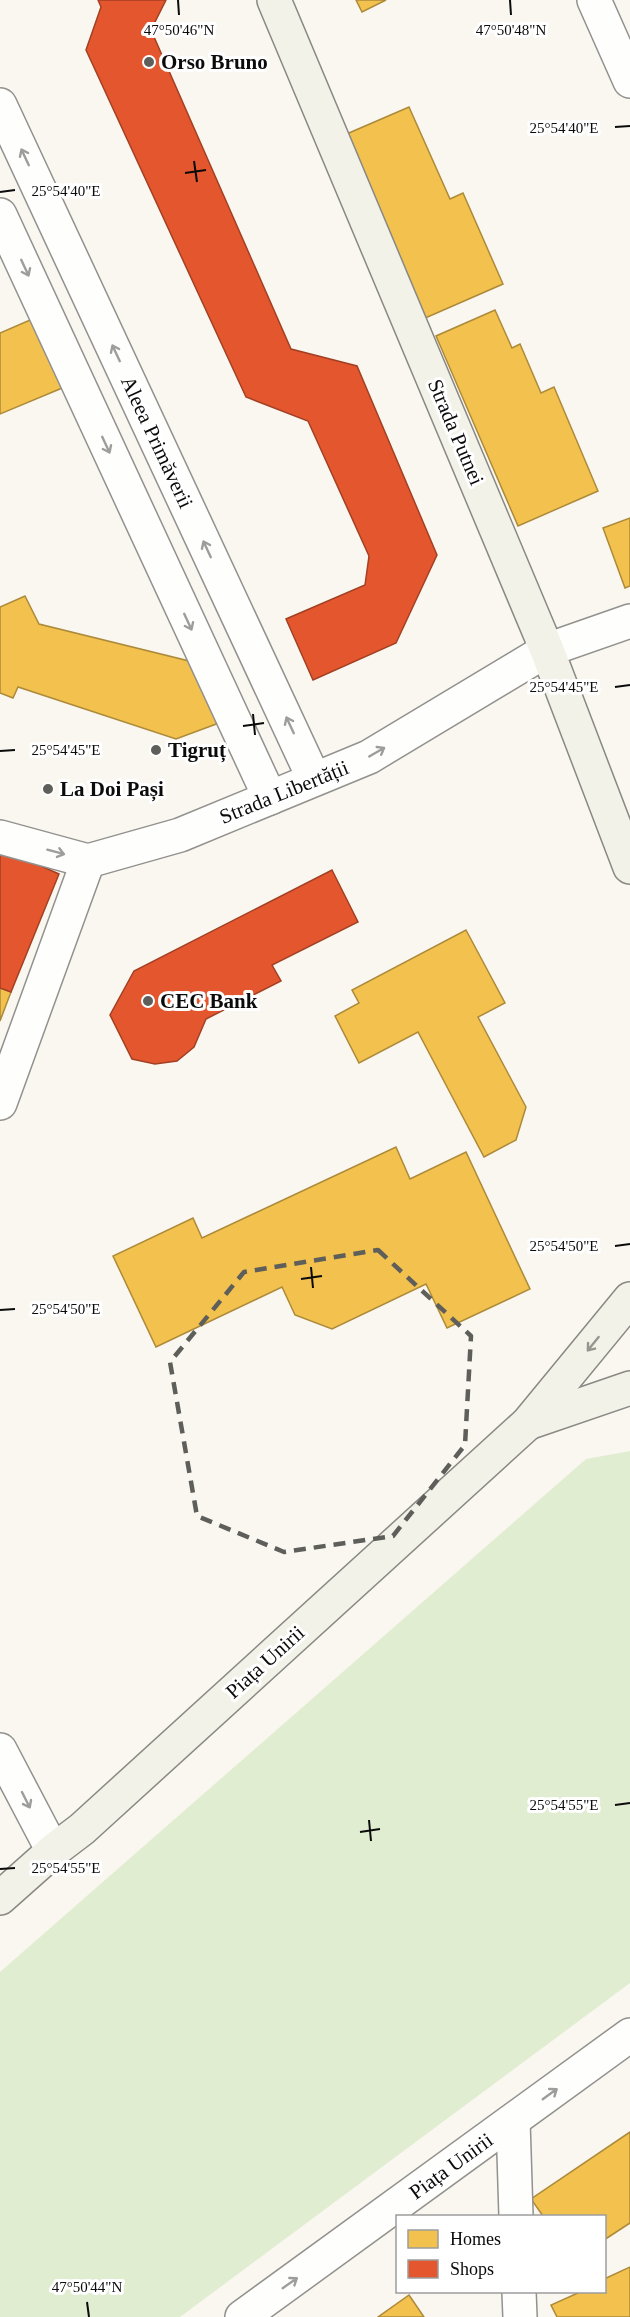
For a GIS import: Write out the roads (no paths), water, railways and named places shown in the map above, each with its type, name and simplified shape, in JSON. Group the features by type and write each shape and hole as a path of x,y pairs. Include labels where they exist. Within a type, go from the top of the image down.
{"main road":[{"name":"Strada Putnei","path":"274,0 547,650 630,867"},
{"name":"Piața Unirii","path":"0,1898 53,1851 82,1829 528,1423 630,1299"},
{"name":"Piața Unirii","path":"528,1423 630,1388"}],"street":[{"path":"594,0 630,81"},
{"name":"Aleea Primăverii","path":"0,105 314,778"},
{"path":"0,215 270,798"},
{"name":"Strada Libertății","path":"88,861 180,834 369,757 547,650 630,621"},
{"path":"0,837 88,861 0,1103"},
{"path":"0,1750 53,1851"},
{"name":"Piața Unirii","path":"242,2317 630,2035"},
{"path":"513,2121 516,2215"},
{"path":"519,2293 520,2317"}],"place":[{"name":"Orso Bruno","path":"149,62"},
{"name":"Tigruț","path":"156,750"},
{"name":"La Doi Pași","path":"48,789"},
{"name":"CEC Bank","path":"148,1001"}]}
